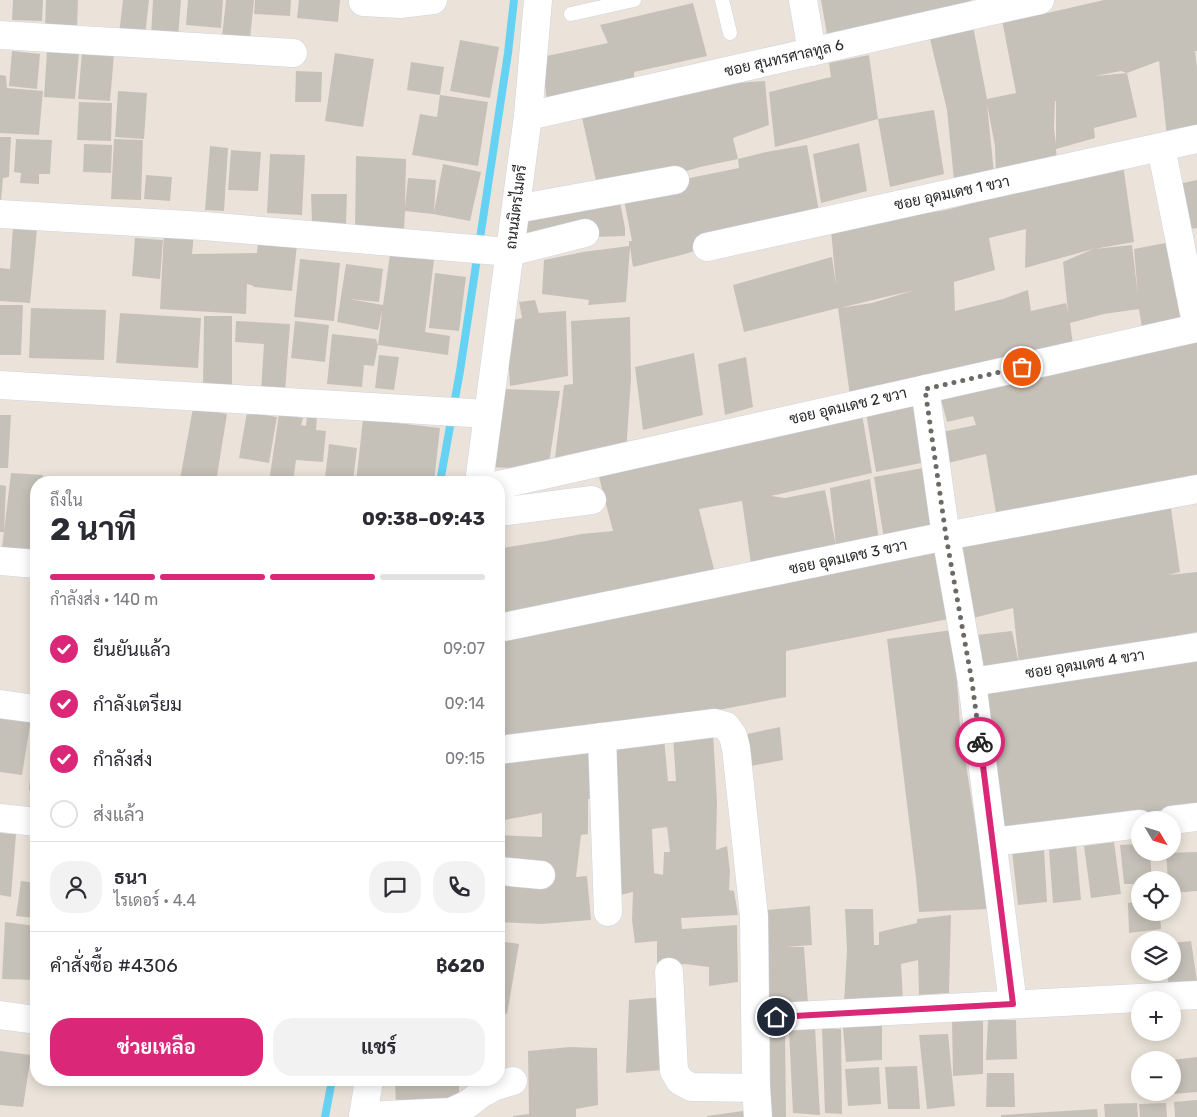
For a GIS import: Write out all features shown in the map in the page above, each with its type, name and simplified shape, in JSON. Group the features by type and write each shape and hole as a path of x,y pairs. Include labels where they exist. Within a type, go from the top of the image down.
{"street":[{"path":"362,2 400,4 433,0"},
{"name":"ถนนมิตรไมตรี","path":"480,476 528,116 538,0"},
{"path":"803,0 812,52"},
{"name":"ซอย สุนทรศาลทูล 6","path":"528,116 1040,0"},
{"path":"0,35 293,53"},
{"name":"ซอย อุดมเดช 1 ขวา","path":"707,247 1197,139"},
{"path":"1161,147 1197,328"},
{"path":"516,209 675,180"},
{"path":"0,214 204,226 510,252 585,233"},
{"name":"ซอย อุดมเดช 2 ขวา","path":"505,484 1197,328"},
{"path":"0,385 488,414"},
{"path":"925,389 946,536 972,682 1013,1004"},
{"name":"ซอย อุดมเดช 3 ขวา","path":"505,627 946,536 1197,489"},
{"path":"505,511 592,500"},
{"path":"0,561 30,564"},
{"name":"ซอย อุดมเดช 4 ขวา","path":"972,682 1197,647"},
{"path":"0,704 30,708"},
{"path":"505,749 714,722 726,726 733,736 736,748 754,916 758,1117"},
{"path":"602,737 608,912"},
{"path":"0,818 30,821"},
{"path":"1181,819 1197,818"},
{"path":"993,842 1131,825"},
{"path":"505,872 541,875"},
{"path":"669,972 674,1071 680,1081 691,1087 756,1088"},
{"path":"756,1018 1197,995"},
{"path":"0,1016 30,1019"},
{"path":"505,1083 513,1081"},
{"path":"368,1086 363,1117 451,1112 468,1104 496,1086"}],"lane":[{"path":"570,14 634,0"},
{"path":"722,0 730,33"}],"building":[{"path":"13,0 43,0 42,21 12,20"},
{"path":"46,0 78,0 77,28 45,27"},
{"path":"123,0 149,0 145,36 119,34"},
{"path":"153,0 181,0 178,38 151,36"},
{"path":"188,0 223,0 221,28 186,25"},
{"path":"226,0 254,0 250,39 222,36"},
{"path":"255,0 291,0 290,16 254,14"},
{"path":"299,0 340,0 338,22 297,18"},
{"path":"821,0 971,0 972,8 828,40"},
{"path":"1104,0 1197,0 1197,51 1195,51 1197,67 1197,128 1167,137 1159,61 1127,73 1137,117 1094,128 1095,138 1056,149 1057,164 996,179 995,146 987,104 994,173 954,180 947,110 930,39 973,26 987,99 1016,93 1002,20 1043,14","holes":["1121,71 1127,73 1095,76","1056,101 1056,144 1054,128"]},
{"path":"693,3 707,56 634,72 634,80 547,103 542,57 608,43 600,25"},
{"path":"460,40 499,47 490,98 450,91"},
{"path":"12,51 40,54 37,89 9,86"},
{"path":"47,51 79,53 75,99 44,97"},
{"path":"82,52 114,54 110,101 78,99"},
{"path":"335,53 374,59 363,127 325,121"},
{"path":"869,55 878,119 775,147 769,92 831,77 829,63"},
{"path":"411,62 444,67 440,95 407,90"},
{"path":"296,71 322,72 321,102 295,102"},
{"path":"0,75 6,76 7,88 43,91 39,135 0,133"},
{"path":"765,81 769,125 733,138 738,159 666,177 598,190 581,113 723,84"},
{"path":"118,91 147,93 144,139 115,137"},
{"path":"440,95 488,102 478,166 412,155 420,114 437,117"},
{"path":"79,102 112,103 111,141 77,140"},
{"path":"934,110 944,174 890,187 878,119"},
{"path":"0,137 11,137 9,177 3,178 1,201 0,201"},
{"path":"16,139 52,140 50,174 39,174 39,184 20,183 21,173 14,172"},
{"path":"114,139 143,140 141,200 111,199"},
{"path":"859,143 867,191 821,203 813,154"},
{"path":"84,144 112,145 111,173 83,172"},
{"path":"807,145 820,217 746,234 685,254 633,267 630,247 626,302 588,305 589,300 542,294 544,260 583,252 629,246 629,241 632,241 623,195 675,181 739,168 738,159"},
{"path":"210,146 228,148 224,211 205,210"},
{"path":"231,150 261,152 258,191 228,190"},
{"path":"270,154 305,155 302,215 267,213"},
{"path":"356,156 406,159 405,207 408,178 436,180 434,212 443,164 481,172 470,221 405,211 404,229 355,228"},
{"path":"1123,164 1134,242 1094,249 1132,245 1138,296 1134,249 1176,241 1191,319 1143,334 1139,309 1104,314 1070,323 1073,344 850,396 838,308 744,332 733,285 832,257 836,285 831,230 876,224 946,210","holes":["1026,229 1025,268 1093,249 1063,262 1068,312 1066,303 1031,311 1028,290 1003,299 955,311 954,282 995,270 989,238","912,291 872,303 840,308 885,297"]},
{"path":"146,175 172,177 170,201 144,199"},
{"path":"1197,180 1197,228 1182,230 1174,185"},
{"path":"311,194 347,194 346,224 312,224"},
{"path":"619,197 625,236 591,237 527,244 522,218"},
{"path":"13,227 37,229 30,303 0,301 0,268 10,269"},
{"path":"164,232 194,233 192,254 257,253 258,242 297,245 292,291 253,287 247,284 246,314 160,309"},
{"path":"135,238 163,240 160,279 132,276"},
{"path":"390,254 434,260 425,332 450,336 448,355 378,345 382,311 378,330 337,322 346,264 383,269 379,302 349,299 383,305"},
{"path":"300,259 340,263 334,321 294,317"},
{"path":"435,273 466,277 459,331 429,328"},
{"path":"535,300 539,313 566,311 568,376 510,386 506,322 522,318 519,302"},
{"path":"0,305 23,305 21,355 0,355"},
{"path":"31,308 106,310 104,360 29,358"},
{"path":"120,313 201,318 198,368 116,363"},
{"path":"204,316 232,316 232,386 203,386"},
{"path":"630,317 631,379 626,452 554,466 564,385 573,384 571,321"},
{"path":"236,321 290,324 285,392 261,391 264,344 235,342"},
{"path":"295,321 329,325 325,362 291,358"},
{"path":"332,334 376,339 378,345 374,366 364,365 362,387 327,384"},
{"path":"1197,338 1197,477 997,519 986,454 948,463 942,432 976,425 973,416 947,422 940,395"},
{"path":"694,353 703,415 643,430 635,367"},
{"path":"379,355 399,357 394,390 375,388"},
{"path":"746,357 753,407 725,415 718,364"},
{"path":"503,389 560,391 548,470 489,467"},
{"path":"915,402 926,462 876,472 866,413"},
{"path":"193,408 227,414 217,476 181,476"},
{"path":"247,412 277,417 269,463 239,458"},
{"path":"279,414 303,418 301,425 306,426 307,416 317,417 316,430 326,431 323,462 296,460 294,476 270,476"},
{"path":"862,414 872,473 771,496 785,498 825,490 836,546 830,488 870,479 879,540 751,564 742,501 699,509 715,573 505,616 505,548 581,534 613,531 599,477"},
{"path":"0,415 11,415 8,468 0,468"},
{"path":"363,419 440,428 435,476 357,476"},
{"path":"329,444 357,448 354,476 325,476"},
{"path":"923,468 936,529 884,539 874,477"},
{"path":"11,473 43,475 30,476 30,549 2,548"},
{"path":"0,485 6,486 4,532 0,532"},
{"path":"1170,501 1180,572 1168,575 1197,572 1197,632 974,675 967,636 1012,631 1019,664 1013,608 969,619 955,543"},
{"path":"940,546 954,618 786,651 786,697 682,717 505,739 505,634"},
{"path":"952,630 960,727 989,909 919,912 887,639"},
{"path":"1197,656 1197,804 1158,811 1131,811 1131,814 1083,818 996,830 978,691"},
{"path":"0,718 30,719 22,775 0,772"},
{"path":"780,727 783,760 751,766 747,734"},
{"path":"713,733 717,801 716,850 727,846 730,871 729,890 734,891 738,915 681,918 682,929 737,925 738,982 709,986 709,967 685,964 657,967 657,941 635,943 632,920 633,892 612,897 610,744 664,738 668,781 676,781 673,736","holes":["667,827 670,852 664,852 663,875 654,873 652,829"]},
{"path":"592,749 592,799 588,799 588,834 581,835 576,877 587,876 591,920 542,924 505,922 505,835 542,837 542,813 505,820 505,756"},
{"path":"0,833 16,834 11,897 0,895"},
{"path":"1114,842 1121,894 1091,898 1084,846"},
{"path":"1131,844 1131,861 1151,861 1151,871 1131,871 1131,884 1124,884 1120,845"},
{"path":"1076,845 1081,900 1053,903 1049,850"},
{"path":"1044,849 1047,902 1018,905 1012,851"},
{"path":"1197,852 1197,891 1181,892 1181,871 1167,871 1167,861 1181,861 1181,853"},
{"path":"21,881 30,882 30,917 16,916"},
{"path":"1131,902 1131,921 1161,921 1161,929 1131,931 1129,933 1128,903"},
{"path":"810,906 812,945 785,947 804,947 808,1003 761,1005 758,911"},
{"path":"845,909 873,909 874,945 879,945 879,932 917,923 917,919 951,915 949,993 919,995 918,960 901,964 903,1000 844,1003 847,950"},
{"path":"5,922 30,925 30,980 2,979"},
{"path":"1191,941 1197,981 1169,986 1168,981 1181,981 1181,942"},
{"path":"505,942 519,944 507,1014 505,1013"},
{"path":"663,997 662,1070 626,1073 629,1000"},
{"path":"952,1020 983,1021 983,1074 953,1076"},
{"path":"988,1020 1016,1020 1017,1059 986,1060"},
{"path":"882,1023 882,1060 846,1062 843,1028"},
{"path":"815,1028 820,1115 793,1113 789,1031"},
{"path":"822,1028 841,1029 842,1114 825,1113"},
{"path":"785,1033 786,1117 765,1117 763,1034"},
{"path":"948,1034 955,1106 927,1109 919,1035"},
{"path":"570,1047 597,1048 598,1105 576,1109 576,1117 513,1117 529,1114 528,1051"},
{"path":"0,1051 30,1055 23,1107 0,1105"},
{"path":"1197,1057 1197,1092 1181,1093 1181,1059"},
{"path":"917,1066 920,1109 888,1109 885,1067"},
{"path":"879,1067 881,1104 848,1106 845,1069"},
{"path":"987,1073 1014,1073 1015,1107 986,1107"},
{"path":"395,1086 459,1086 459,1106 396,1107"},
{"path":"1197,1100 1197,1117 1175,1117 1174,1102"},
{"path":"1137,1103 1138,1117 1105,1117 1104,1104"},
{"path":"1166,1103 1167,1117 1140,1117 1139,1104"},
{"path":"1097,1109 1098,1117 1001,1117 1001,1115"},
{"path":"750,1110 750,1117 707,1117 707,1116"}],"waterway":[{"path":"441,476 460,371 508,53 514,0"},
{"path":"325,1117 331,1086"}],"way so far":[{"path":"980,742 972,682 946,536 925,389 1022,367"}],"route":[{"path":"776,1017 1013,1004 980,742"}]}
